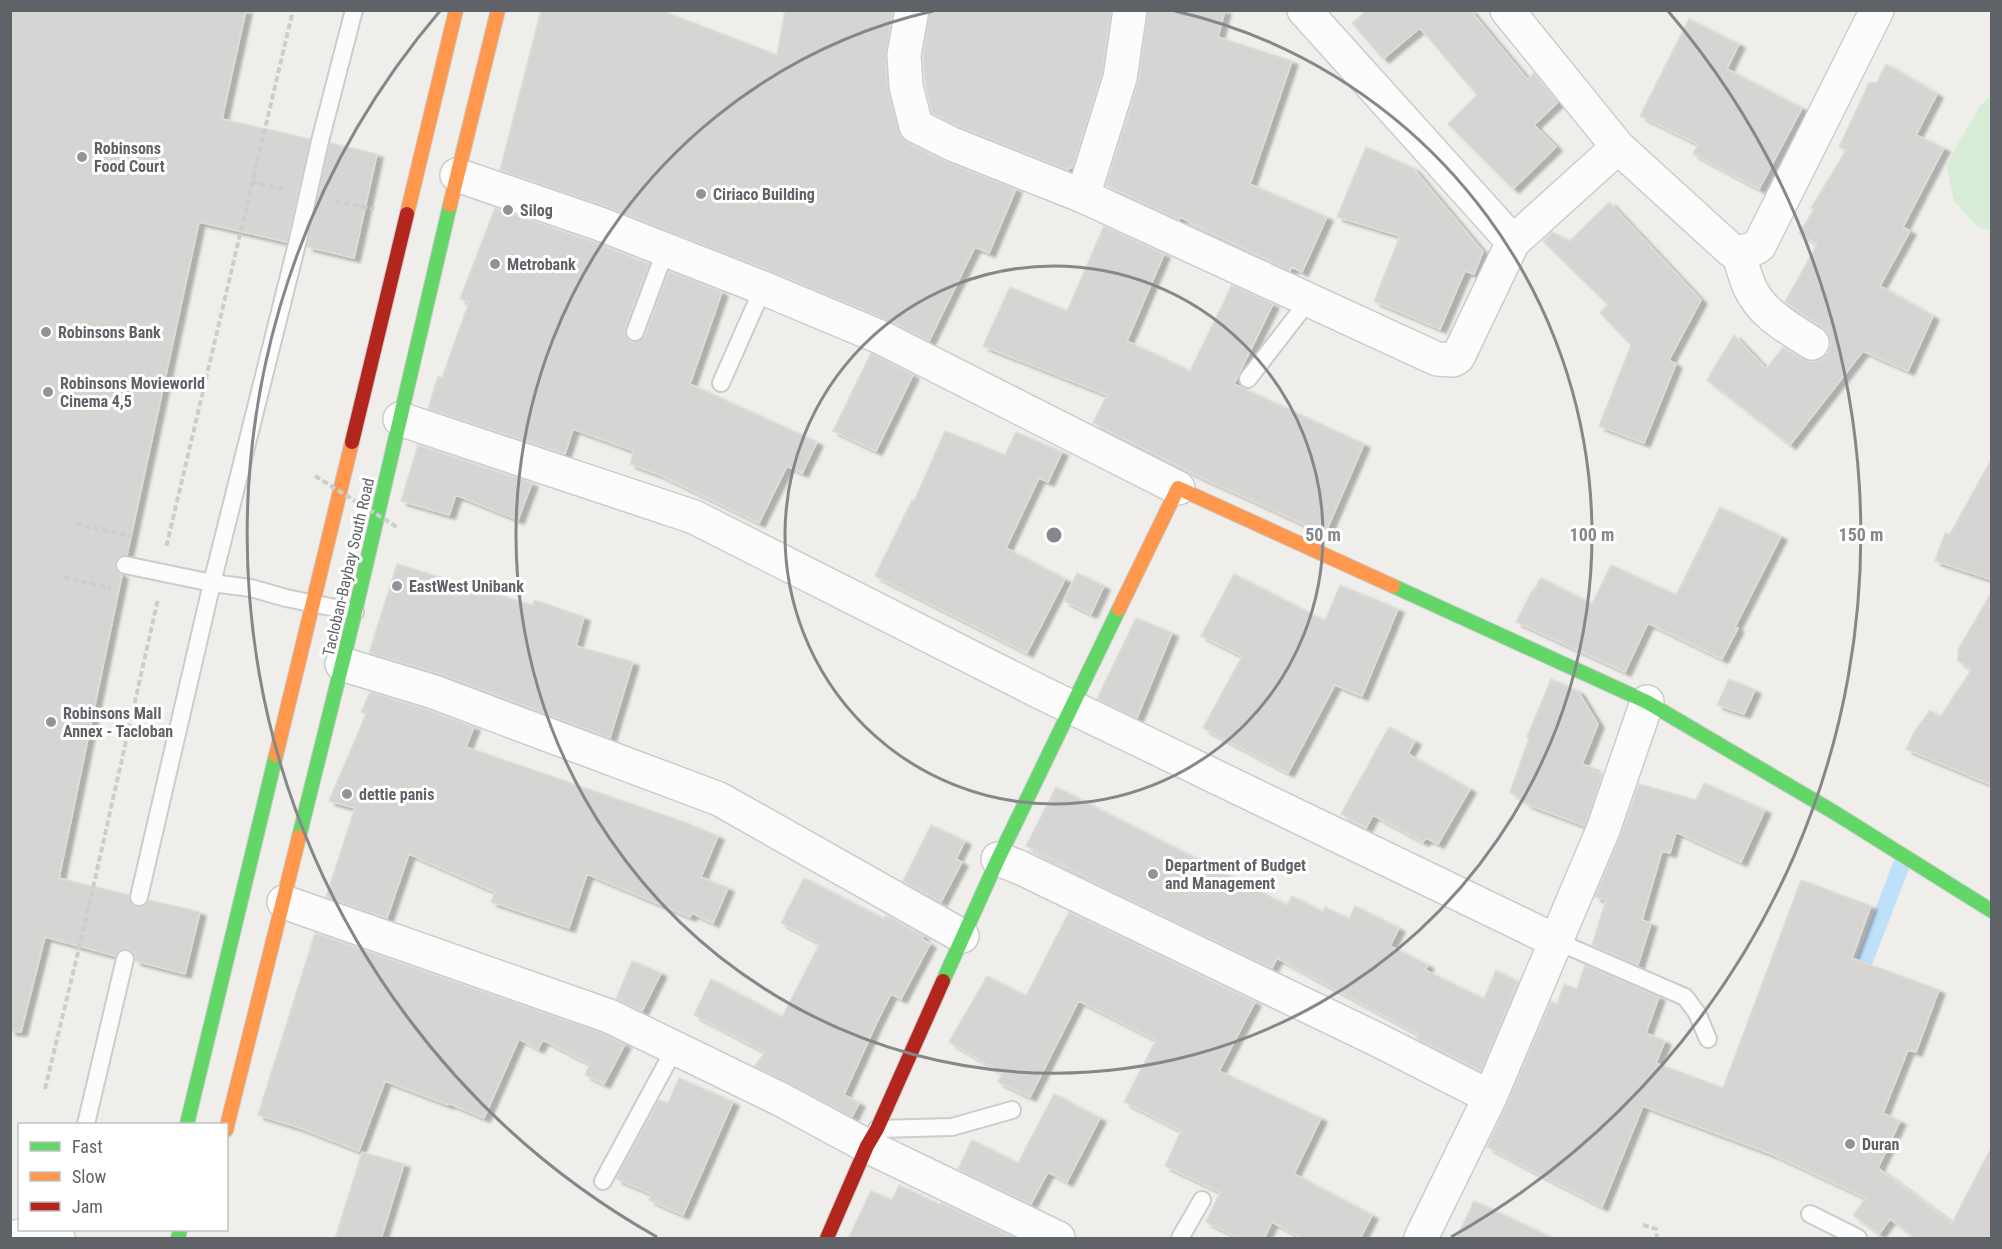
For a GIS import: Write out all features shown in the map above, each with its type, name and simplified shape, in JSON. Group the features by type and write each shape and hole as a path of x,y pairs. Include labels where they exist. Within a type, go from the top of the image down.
{"main road":[{"name":"Tacloban-Baybay South Road","path":"187,1123 456,10"},
{"name":"Tacloban-Baybay South Road","path":"228,1123 355,612 498,10"},
{"path":"827,1239 962,936 1070,706 1178,488 1647,702 1841,817 1992,911"}],"street":[{"path":"912,10 904,55 906,86 916,126 952,144 1083,196 1437,359 1453,360 1458,357 1513,242 1618,147"},
{"path":"1083,196 1120,78 1130,10"},
{"path":"1304,10 1513,242"},
{"path":"1507,10 1618,147 1732,251 1738,252 1760,246 1876,10"},
{"path":"457,175 666,249 880,337 1178,488"},
{"path":"1738,252 1749,286 1758,303 1771,316 1812,344"},
{"path":"400,419 694,517 1070,706 1556,941"},
{"path":"342,664 434,692 719,799 962,936"},
{"path":"1421,1239 1490,1097 1603,830 1647,702"},
{"path":"998,859 1019,867 1380,1041 1490,1097"},
{"path":"284,902 609,1016 780,1099 872,1137 1058,1239"},
{"path":"13,1239 35,1232 58,1239"}],"lane":[{"path":"139,897 212,583 354,10"},
{"path":"635,332 666,249"},
{"path":"721,383 763,288"},
{"path":"1248,379 1310,300"},
{"path":"125,565 212,583 251,588 286,598 355,612"},
{"path":"1556,941 1685,997 1697,1013 1708,1039"},
{"path":"86,1123 125,959"},
{"path":"603,1181 675,1048"},
{"path":"872,1137 952,1126 1012,1110"},
{"path":"1180,1239 1202,1200"},
{"path":"1810,1214 1858,1239"}],"path":[{"path":"156,542 167,544 293,10"},
{"path":"315,476 397,527"},
{"path":"76,524 133,537"},
{"path":"64,577 116,589"},
{"path":"45,1089 86,920 158,598 148,596"},
{"path":"1642,1225 1656,1229 1657,1239"}],"green space":[{"path":"1991,96 1991,230 1978,227 1954,201 1947,166 1980,106"}],"water":[{"path":"1897,852 1912,861 1795,1164 1781,1157"}],"building":[{"path":"10,10 246,10 222,119 310,139 287,242 199,222 127,555 121,555 115,562 115,569 122,575 59,878 129,895 129,901 136,907 143,907 149,900 200,912 185,974 135,961 135,955 128,949 121,949 115,956 45,937 21,1032 10,1031"},
{"name":"Ciriaco Building","path":"541,10 660,10 777,55 785,10 893,10 886,52 887,87 901,137 908,143 944,161 1016,189 989,253 975,247 929,341 887,320 770,271 607,207 500,170"},
{"path":"930,10 1111,10 1102,74 1072,168 1068,170 960,127 932,113 925,83 923,56"},
{"path":"1148,10 1225,10 1218,37 1292,61 1250,184 1327,217 1302,272 1291,267 1290,271 1180,217 1179,220 1106,185 1138,83"},
{"path":"1367,10 1470,10 1528,80 1534,73 1558,102 1534,125 1556,147 1513,189 1448,124 1477,95 1420,28 1383,59 1352,23"},
{"path":"1689,19 1739,44 1727,69 1802,108 1759,189 1693,154 1698,144 1640,116"},
{"path":"1886,64 1937,94 1916,135 1944,148 1903,227 1910,231 1880,286 1933,316 1908,371 1863,351 1790,445 1707,380 1734,335 1766,369 1783,347 1811,362 1820,360 1828,353 1831,343 1828,334 1822,327 1785,302 1817,244 1799,233 1814,209 1811,208 1846,150 1839,147 1869,83 1877,82"},
{"path":"330,143 377,154 354,258 307,247"},
{"path":"1366,147 1413,168 1483,252 1474,274 1465,271 1440,329 1374,301 1400,236 1337,217"},
{"path":"1609,202 1701,300 1669,360 1676,364 1644,443 1599,426 1631,345 1600,313 1608,305 1543,241 1552,232 1570,241"},
{"path":"495,208 594,242 649,264 625,328 625,334 631,342 637,342 645,336 669,271 722,292 690,384 817,442 802,473 787,466 759,523 660,475 630,464 634,451 573,429 565,454 428,409 438,376 442,378 469,302 460,299"},
{"path":"1104,226 1164,254 1127,341 1190,371 1232,285 1273,304 1234,384 1364,444 1325,534 1198,476 1093,423 1107,395 983,346 1010,287 1067,311"},
{"path":"871,353 913,375 876,451 833,431"},
{"path":"945,431 1005,455 1016,432 1062,452 1048,482 1039,478 1006,548 1065,579 1027,653 875,576 912,500 914,501"},
{"path":"418,445 532,483 518,520 456,495 449,515 401,501"},
{"path":"1992,458 1992,580 1935,561 1945,533 1950,534"},
{"path":"1720,507 1781,536 1735,627 1738,628 1722,659 1648,623 1625,672 1516,622 1541,578 1592,604 1611,565 1676,595"},
{"path":"397,564 532,605 534,600 584,617 576,646 633,662 610,738 441,674 369,653"},
{"path":"1077,573 1104,586 1091,614 1064,601"},
{"path":"1234,574 1325,621 1340,585 1398,609 1362,696 1335,685 1288,773 1203,728 1242,656 1201,636"},
{"path":"1992,591 1992,785 1906,749 1930,710 1940,717 1972,669 1958,661 1958,650"},
{"path":"1136,618 1172,633 1137,718 1097,699"},
{"path":"1551,679 1578,691 1598,724 1582,764 1603,774 1585,826 1529,805 1510,792 1529,738 1527,737"},
{"path":"1729,679 1755,690 1744,714 1717,705"},
{"path":"370,692 474,727 466,747 681,821 718,836 701,877 728,888 713,923 692,913 690,917 587,874 569,928 491,902 495,892 409,854 387,918 326,897 355,808 329,801 366,714 361,712"},
{"path":"1389,727 1415,741 1408,754 1470,789 1438,844 1426,838 1423,842 1373,815 1366,828 1341,814"},
{"path":"1704,783 1765,810 1741,862 1676,832 1670,853 1662,851 1642,920 1651,923 1638,965 1592,945 1606,900 1595,897 1639,784 1696,800"},
{"path":"1056,787 1287,905 1292,896 1323,912 1325,907 1349,919 1355,906 1399,928 1390,946 1428,965 1425,970 1484,999 1496,970 1518,982 1481,1071 1416,1038 1418,1034 1277,958 1272,968 1086,879 1087,877 1026,846"},
{"path":"931,825 965,841 956,859 962,862 941,902 903,881"},
{"path":"804,878 884,919 886,915 923,936 922,939 930,944 901,999 891,994 876,1024 844,1095 859,1103 852,1117 755,1066 765,1052 694,1015 711,979 782,1017 820,943 781,923"},
{"path":"1801,880 1871,906 1852,958 1939,990 1916,1052 1908,1050 1883,1113 1900,1121 1878,1168 1952,1223 1992,1146 1992,1239 1916,1239 1890,1219 1879,1234 1853,1215 1866,1198 1774,1155 1643,1106 1602,1207 1487,1147 1551,1001 1557,1004 1564,984 1577,989 1585,965 1659,997 1646,1033 1665,1041 1656,1063 1723,1088"},
{"path":"1069,912 1255,1002 1219,1071 1321,1118 1294,1174 1372,1215 1360,1239 1303,1239 1272,1222 1264,1239 1241,1239 1206,1222 1220,1192 1165,1166 1181,1131 1124,1102 1156,1040 1081,1002 1078,1002 1030,1097 998,1082 1002,1073 949,1042 987,976 1026,996"},
{"path":"315,933 602,1033 625,1044 604,1084 585,1075 590,1064 543,1040 538,1049 519,1039 484,1118 385,1081 359,1151 300,1128 258,1115"},
{"path":"632,961 661,973 642,1011 616,999"},
{"path":"679,1078 733,1102 683,1215 649,1200 652,1194 616,1179 659,1100 668,1103"},
{"path":"1054,1094 1100,1118 1067,1182 1048,1172 1031,1204 958,1169 972,1140 1018,1163"},
{"path":"362,1152 404,1164 381,1239 335,1239"},
{"path":"899,1185 1015,1238 848,1239 871,1191 892,1200"},
{"path":"1474,1201 1555,1239 1456,1239"}],"traffic: fast":[{"path":"299,837 355,612 450,205"},
{"path":"1393,586 1647,702 1832,811 1992,911"},
{"path":"943,981 998,859 1119,609"},
{"path":"187,1123 276,755"},
{"path":"178,1238 180,1231"}],"traffic: slow":[{"path":"407,214 456,10"},
{"path":"450,205 498,10"},
{"path":"276,755 352,442"},
{"path":"1119,609 1178,488 1393,586"},
{"path":"228,1123 299,837"}],"traffic: jam":[{"path":"352,442 407,214"},
{"path":"827,1238 943,981"}],"place":[{"name":"Robinsons Food Court","path":"82,157"},
{"name":"Ciriaco Building","path":"701,194"},
{"name":"Silog","path":"508,210"},
{"name":"Metrobank","path":"495,264"},
{"name":"Robinsons Bank","path":"46,332"},
{"name":"Robinsons Movieworld Cinema 4,5","path":"48,392"},
{"name":"EastWest Unibank","path":"397,586"},
{"name":"Robinsons Mall Annex - Tacloban","path":"51,722"},
{"name":"dettie panis","path":"347,794"},
{"name":"Department of Budget and Management","path":"1153,874"},
{"name":"Duran","path":"1850,1144"}]}
